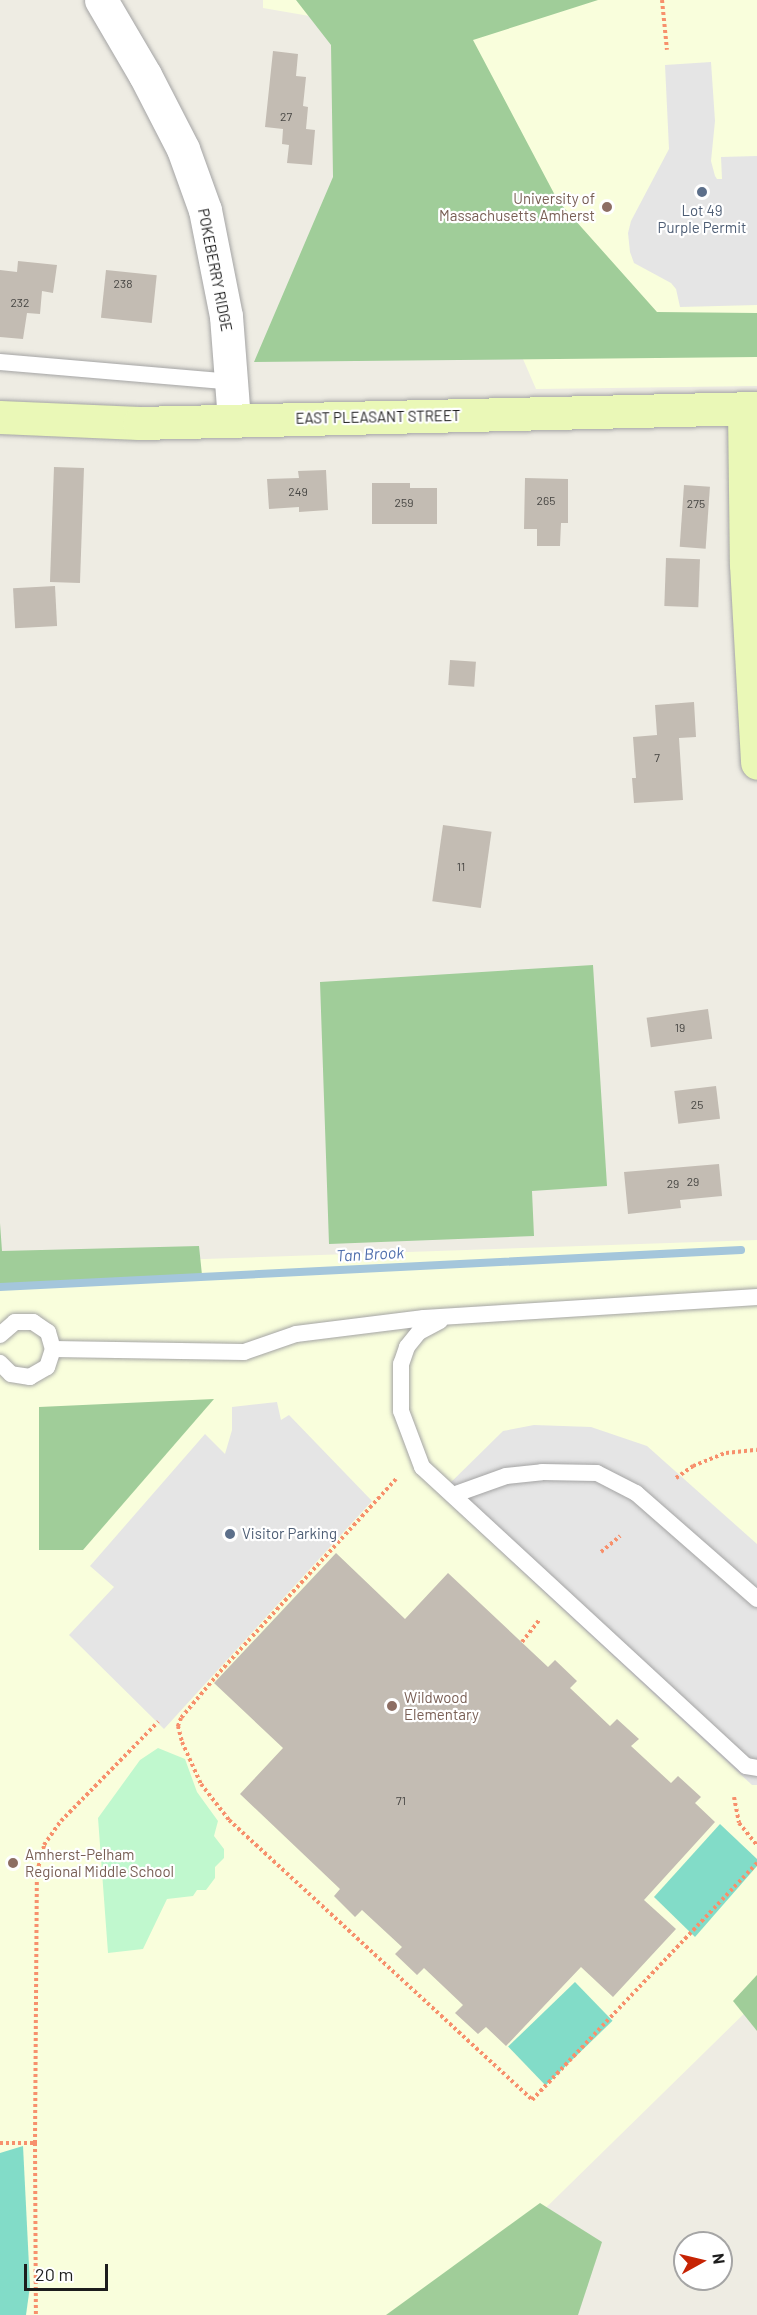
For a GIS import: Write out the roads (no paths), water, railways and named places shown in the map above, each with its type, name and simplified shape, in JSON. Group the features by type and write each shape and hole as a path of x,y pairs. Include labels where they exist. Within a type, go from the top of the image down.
{"main road":[{"name":"EAST PLEASANT STREET","path":"0,417 139,423 750,408"},
{"path":"750,408 746,564 757,763"}],"street":[{"name":"POKEBERRY RIDGE","path":"101,0 145,75 183,149 205,210 226,316 234,420"}],"lane":[{"path":"0,362 232,382"},
{"path":"53,1349 244,1352 296,1334 424,1318 453,1318 757,1297"},
{"path":"453,1318 434,1322 419,1332 407,1347 401,1364 400,1411 422,1467 747,1766 757,1768"},
{"path":"0,1335 15,1322 33,1322 48,1332 53,1349 47,1367 30,1377 11,1374 0,1363"},
{"path":"453,1495 506,1476 542,1472 597,1473 636,1493 757,1599"}],"waterway":[{"name":"Tan Brook","path":"0,1287 741,1250"}],"place":[{"name":"Lot 49 Purple Permit","path":"702,192"},
{"name":"University of Massachusetts Amherst","path":"607,207"},
{"name":"Visitor Parking","path":"230,1534"},
{"name":"Wildwood Elementary","path":"392,1706"},
{"name":"Amherst-Pelham Regional Middle School","path":"13,1863"}]}
